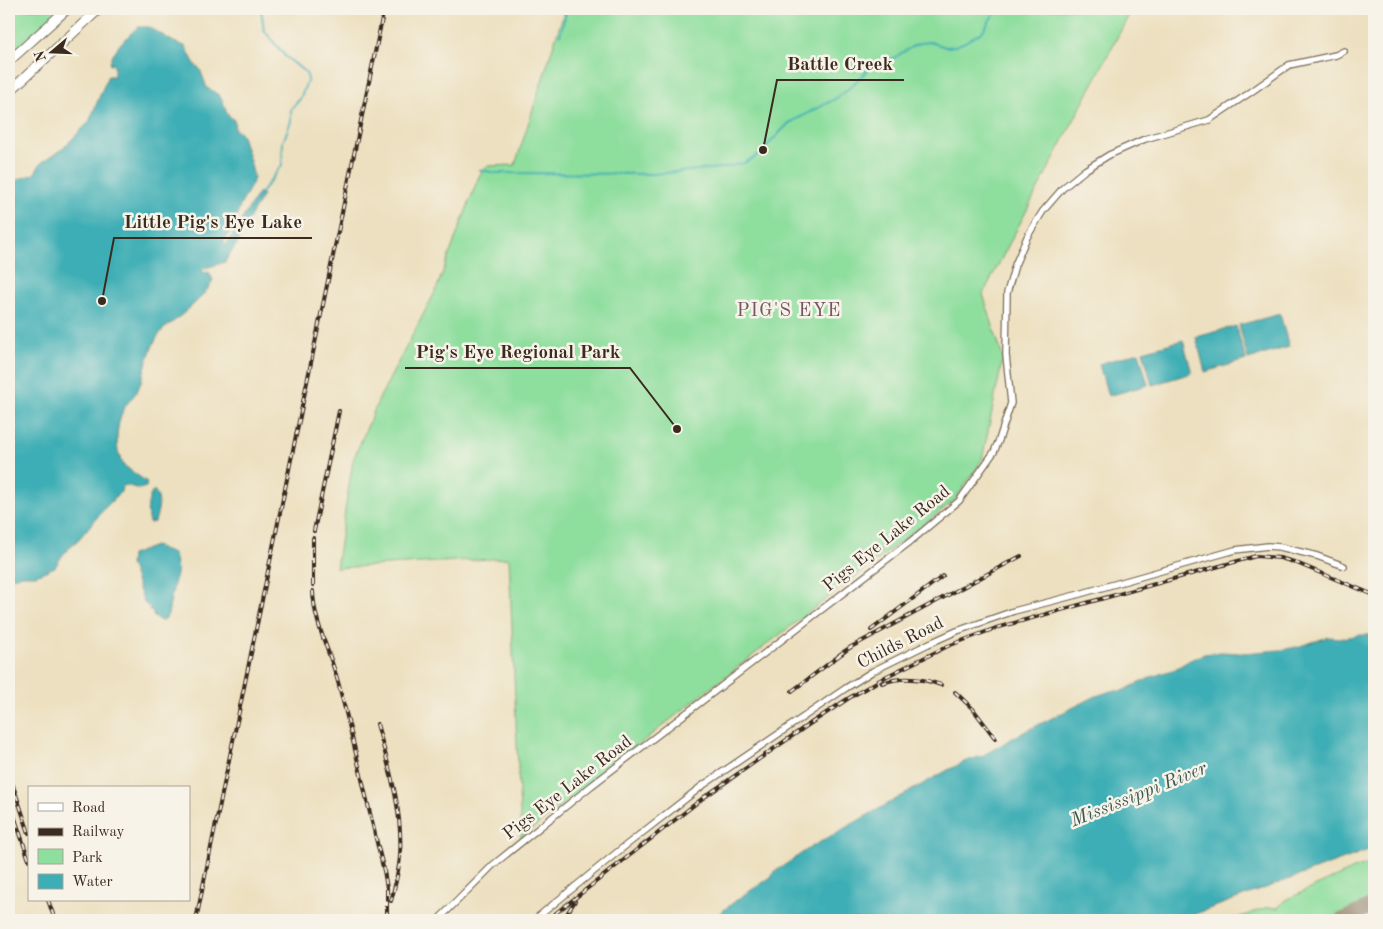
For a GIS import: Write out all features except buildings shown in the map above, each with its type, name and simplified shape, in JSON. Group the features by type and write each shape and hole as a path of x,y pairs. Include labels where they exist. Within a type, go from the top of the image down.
{"highway":[{"path":"9,62 66,9"},
{"path":"9,92 100,9"}],"street":[{"name":"Pigs Eye Lake Road","path":"438,920 493,865 591,786 960,501 994,452 1011,403 1006,355 1007,294 1015,265 1027,237 1043,212 1063,188 1085,170 1109,155 1145,139 1209,120 1289,65 1336,55 1344,51"},
{"name":"Childs Road","path":"534,920 702,786 846,688 899,657 928,644 1014,611 1235,550 1268,546 1280,547 1317,556 1344,566"}],"green space":[{"path":"9,9 71,9 9,62"},
{"path":"565,9 1132,9 983,294 1003,358 982,460 955,500 704,693 521,838 509,558 336,568 353,460 379,399 436,290 479,176 487,166 515,165"},
{"path":"1374,862 1374,898 1327,920 1232,920 1268,907 1278,908 1285,900"}],"water":[{"path":"138,27 149,27 174,42 185,46 196,66 200,69 207,88 218,94 223,101 227,114 234,120 235,130 241,133 254,178 240,206 233,227 223,243 226,245 259,192 263,195 247,222 238,243 225,262 202,269 204,273 209,272 213,280 206,292 164,329 157,338 139,388 122,413 117,437 117,446 121,460 125,466 147,482 146,487 139,489 126,485 122,487 121,492 62,556 55,567 36,575 21,575 9,578 9,186 19,179 34,174 41,163 62,149 89,122 108,76 114,76 114,64 110,65 113,54 120,44"},
{"path":"1280,314 1289,347 1248,359 1239,325"},
{"path":"1236,326 1246,360 1205,372 1196,337"},
{"path":"1183,340 1192,373 1152,385 1143,351"},
{"path":"1139,352 1148,385 1108,396 1099,364"},
{"path":"154,490 159,501 158,509 155,522 149,523 148,506"},
{"path":"155,546 174,554 177,569 168,614 161,621 154,617 152,610 148,610 150,608 144,603 130,564 131,555"},
{"name":"Mississippi River","path":"1374,635 1374,848 1179,920 711,920 808,849 946,771 966,761 982,756 1018,735 1096,696 1111,691 1122,691 1154,676 1175,669 1204,654 1280,650 1297,647 1328,637 1342,638"}],"waterway":[{"path":"259,196 282,165 283,142 291,121 291,109 300,99 308,79 306,73 285,56 264,30 261,9"},
{"path":"560,35 567,9"},
{"path":"480,170 497,173 653,174 722,168 744,163 754,158 789,123 835,99 872,66 892,59 920,43 930,42 946,47 965,42 982,32 997,9"}],"taxiway":[{"path":"1342,920 1374,905"}],"railway":[{"path":"196,920 384,9"},
{"path":"314,531 339,411"},
{"path":"313,538 313,585"},
{"path":"839,655 1021,556"},
{"path":"547,920 703,798 808,725 887,676 948,646 996,628 1256,556 1280,558 1294,562 1374,595"},
{"path":"871,630 943,576"},
{"path":"313,591 316,615 338,682 384,871 387,888 387,920"},
{"path":"792,691 844,652"},
{"path":"882,683 897,679 912,679 941,685"},
{"path":"955,692 973,709 995,738"},
{"path":"377,724 394,789 399,822 399,862 391,901"},
{"path":"9,774 28,830"},
{"path":"9,801 28,857"},
{"path":"563,920 575,901"},
{"path":"49,902 55,920"}],"place":[{"name":"Battle Creek","path":"763,150"},
{"name":"Little Pig's Eye Lake","path":"102,301"},
{"name":"Pig's Eye Regional Park","path":"677,429"}],"district":[{"name":"PIG'S EYE","path":"789,309"}]}
